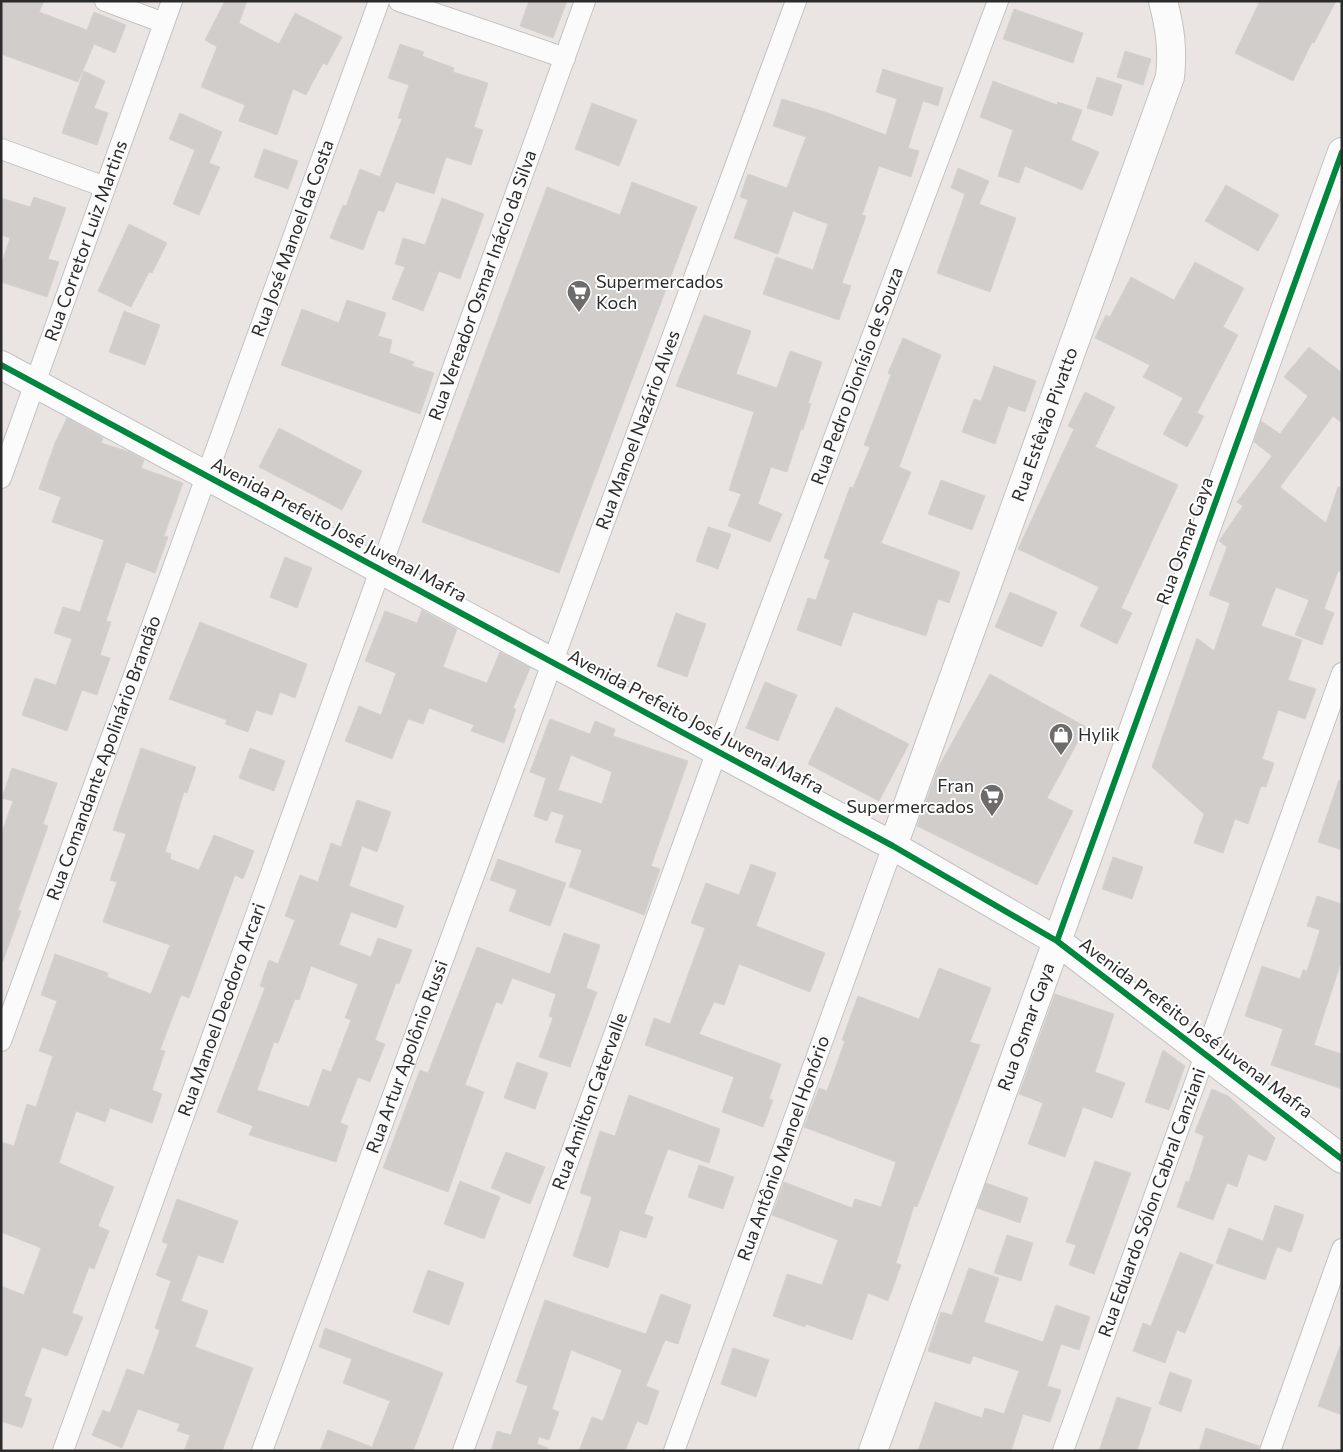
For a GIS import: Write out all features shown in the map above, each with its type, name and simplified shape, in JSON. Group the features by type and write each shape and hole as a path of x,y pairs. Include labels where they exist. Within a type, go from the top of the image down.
{"main road":[{"name":"Rua Estêvão Pivatto","path":"893,846 1170,77 1172,52 1170,27 1163,1"},
{"name":"Rua Osmar Gaya","path":"873,1451 1342,152"},
{"name":"Avenida Prefeito José Juvenal Mafra","path":"1,365 893,846 1057,941 1206,1053 1342,1159"}],"street":[{"path":"105,1 164,23"},
{"name":"Rua Corretor Luiz Martins","path":"1,478 172,1"},
{"name":"Rua José Manoel da Costa","path":"207,476 379,1"},
{"path":"398,1 565,58"},
{"name":"Rua Vereador Osmar Inácio da Silva","path":"380,569 586,1"},
{"name":"Rua Manoel Nazário Alves","path":"554,663 796,1"},
{"name":"Rua Pedro Dionísio de Souza","path":"717,751 998,1"},
{"path":"1,149 105,187"},
{"name":"Rua Comandante Apolinário Brandão","path":"1,1041 207,476"},
{"name":"Rua Manoel Deodoro Arcari","path":"63,1451 380,569"},
{"name":"Rua Artur Apolônio Russi","path":"262,1451 554,663"},
{"name":"Rua Eduardo Sólon Cabral Canziani","path":"1063,1451 1342,673"},
{"name":"Rua Amilton Catervalle","path":"463,1451 717,751"},
{"name":"Rua Antônio Manoel Honório","path":"674,1451 893,846"},
{"path":"1270,1451 1342,1249"}],"building":[{"path":"1,1 44,1 39,12 87,30 94,12 126,25 115,53 94,44 78,82 1,54"},
{"path":"225,1 247,1 239,23 279,44 295,13 342,37 327,65 323,63 306,95 293,89 277,135 239,121 245,105 201,87 217,47 205,40"},
{"path":"529,1 567,1 553,38 520,26"},
{"path":"1260,1 1336,1 1314,43 1312,42 1293,81 1235,53"},
{"path":"1014,9 1083,33 1073,63 1003,39"},
{"path":"400,44 424,52 422,56 454,68 453,72 488,83 474,127 483,130 471,165 446,157 434,194 396,182 384,212 378,210 363,250 330,238 343,205 346,206 360,169 380,177 402,119 398,118 409,85 388,78"},
{"path":"1125,51 1151,59 1143,85 1117,77"},
{"path":"883,69 943,88 938,106 923,101 908,148 919,151 911,177 879,166 862,215 866,216 842,283 851,286 839,320 763,294 776,257 813,270 828,224 793,211 778,254 734,238 748,200 740,197 748,174 787,188 806,137 773,126 782,99 825,112 886,135 897,99 876,92"},
{"path":"84,71 105,81 94,108 108,113 97,145 62,133"},
{"path":"1097,77 1122,85 1112,116 1087,108"},
{"path":"993,81 1057,105 1058,102 1082,110 1071,140 1099,152 1082,190 1025,166 1019,183 998,176 1013,130 980,117"},
{"path":"592,103 637,120 619,166 575,149"},
{"path":"180,113 222,132 209,163 220,167 199,215 173,204 195,150 169,139"},
{"path":"264,149 298,161 288,189 254,177"},
{"path":"958,168 989,181 979,204 1016,218 990,292 937,273 965,194 951,188"},
{"name":"Supermercados Koch","path":"632,182 697,207 559,573 422,522 547,187 620,215"},
{"path":"1226,185 1279,215 1258,251 1205,221"},
{"path":"34,197 66,208 48,259 59,262 47,297 1,282 1,266 10,238 1,235 1,198 30,207"},
{"path":"442,198 484,214 460,279 439,271 423,311 392,299 405,267 395,264 403,238 425,245"},
{"path":"129,224 167,243 152,273 149,272 131,307 98,291"},
{"path":"1195,262 1244,288 1223,327 1238,335 1197,413 1204,416 1187,447 1163,434 1183,398 1143,377 1150,365 1095,338 1106,315 1110,317 1131,277 1174,300"},
{"path":"347,300 386,313 378,336 392,340 389,353 414,362 412,366 434,373 420,414 281,365 302,309 339,323"},
{"path":"124,311 160,325 145,365 109,352"},
{"path":"704,315 751,331 736,374 777,388 790,351 822,362 808,403 811,404 803,430 801,429 787,472 771,467 758,504 782,514 770,542 728,526 741,494 729,490 754,412 676,386"},
{"path":"903,338 941,355 899,467 911,472 881,543 960,572 949,603 938,599 926,636 853,612 841,646 797,630 808,598 816,600 830,560 824,558 850,487 853,488 870,447 864,445 891,375 888,373"},
{"path":"1309,347 1342,373 1342,423 1333,416 1280,487 1326,523 1338,487 1342,487 1342,572 1338,571 1324,609 1334,613 1322,645 1295,635 1309,600 1276,587 1261,626 1302,640 1288,680 1316,689 1305,719 1278,710 1262,759 1274,763 1266,787 1261,786 1248,824 1235,819 1223,853 1194,843 1204,814 1152,767 1197,638 1214,651 1230,603 1209,595 1227,547 1219,541 1243,506 1237,502 1272,456 1254,442 1261,421 1280,434 1308,396 1284,377"},
{"path":"994,366 1036,381 1025,412 1008,406 995,444 962,432 974,399 981,401"},
{"path":"1085,392 1115,407 1095,447 1178,485 1121,608 1132,613 1117,644 1080,626 1099,587 1018,549 1074,429 1068,426"},
{"path":"67,418 103,438 101,443 130,452 144,460 141,468 183,483 164,536 168,537 155,573 126,562 106,621 111,622 100,655 110,658 97,695 82,690 67,731 22,715 35,678 56,685 72,639 54,633 63,607 80,612 104,540 52,522 61,497 39,489 55,443"},
{"path":"279,428 362,471 342,510 259,467"},
{"path":"941,480 985,496 972,530 928,514"},
{"path":"708,527 731,534 718,569 696,561"},
{"path":"285,557 312,568 297,608 270,597"},
{"path":"1010,592 1057,612 1042,647 995,627"},
{"path":"422,610 457,629 443,667 487,683 500,652 530,668 513,708 516,709 504,743 471,731 474,725 429,708 423,724 408,719 392,759 345,741 359,706 381,715 396,673 365,661 385,611 417,623"},
{"path":"676,613 706,624 687,677 657,666"},
{"path":"200,622 307,664 295,698 280,692 272,715 256,710 248,732 225,724 227,720 169,699"},
{"path":"990,674 1086,727 1047,798 1073,811 1037,885 917,826 938,768"},
{"path":"765,682 797,695 778,741 746,728"},
{"path":"836,707 909,744 879,801 808,764"},
{"path":"550,719 590,734 595,721 615,729 613,736 688,761 651,866 660,869 644,915 569,887 582,850 555,842 564,815 551,811 547,821 534,816 546,778 530,772","holes":["571,755 612,772 602,804 558,790"]},
{"path":"141,748 196,767 187,793 184,792 165,852 171,854 170,859 199,870 214,835 254,851 243,879 235,875 189,998 181,995 160,1050 165,1051 152,1090 162,1094 152,1123 110,1108 105,1122 76,1111 59,1163 114,1187 98,1226 109,1231 94,1269 89,1267 72,1313 83,1317 67,1356 42,1347 24,1396 32,1399 22,1428 1,1421 1,1286 24,1295 41,1248 1,1232 1,1142 14,1146 27,1104 36,1107 53,1056 39,1051 57,1001 41,995 55,954 108,973 107,977 151,994 170,945 103,922 117,882 110,880 126,834 113,830"},
{"path":"250,748 285,761 274,791 239,778"},
{"path":"12,768 57,783 43,824 48,826 18,910 21,911 3,961 1,960 1,835 13,801 2,798"},
{"path":"1339,780 1342,781 1342,850 1318,842"},
{"path":"357,800 391,812 377,852 362,846 349,886 404,906 396,928 351,912 339,945 371,957 378,938 412,950 399,984 396,983 375,1040 385,1044 370,1082 358,1077 340,1123 348,1126 336,1162 249,1135 253,1126 217,1112 265,988 260,986 269,960 278,964 295,920 285,916 300,875 318,882 331,843 341,847","holes":["311,966 358,984 345,1018 351,1020 331,1072 323,1069 309,1107 257,1090 274,1042 278,1043 295,999 299,1000"]},
{"path":"1113,857 1143,867 1132,899 1102,889"},
{"path":"498,859 566,883 550,926 509,911 517,890 490,880"},
{"path":"751,864 776,873 756,926 825,953 810,992 739,964 724,1005 714,1002 699,1034 781,1064 769,1099 773,1100 763,1127 722,1112 734,1077 645,1045 654,1018 670,1024 705,928 691,923 706,883 739,895"},
{"path":"1317,896 1342,904 1342,959 1314,1045 1342,1054 1342,1089 1271,1065 1283,1029 1245,1016 1262,966 1300,979 1303,970 1307,971 1320,930 1307,926"},
{"path":"564,933 600,945 586,988 597,992 570,1067 539,1057 553,1018 549,1016 556,994 512,978 502,1004 496,1002 465,1085 484,1092 448,1192 383,1168 420,1070 428,1073 477,947 550,974"},
{"path":"939,968 991,988 970,1042 980,1045 917,1207 914,1206 896,1263 901,1265 888,1301 868,1293 852,1340 806,1324 805,1327 773,1316 787,1274 822,1285 838,1240 772,1215 784,1182 852,1208 855,1199 881,1207 896,1162 804,1127 819,1088 827,1091 845,1041 842,1040 858,996 919,1019"},
{"path":"1055,994 1114,1014 1095,1072 1125,1083 1112,1118 1083,1107 1065,1157 1028,1144 1043,1103 1019,1094"},
{"path":"1163,1050 1185,1066 1169,1110 1145,1102"},
{"path":"517,1062 548,1073 535,1109 504,1098"},
{"path":"1212,1089 1228,1096 1275,1138 1266,1161 1248,1154 1237,1187 1227,1183 1213,1220 1177,1207 1186,1181 1189,1182 1204,1136 1195,1132"},
{"path":"629,1095 720,1129 709,1163 668,1149 644,1214 653,1217 646,1238 620,1230 608,1268 573,1256 592,1197 580,1193 600,1131 615,1136"},
{"path":"506,1152 545,1167 530,1204 491,1188"},
{"path":"1095,1161 1131,1173 1094,1274 1069,1265 1076,1245 1066,1242"},
{"path":"699,1165 734,1177 723,1209 688,1197"},
{"path":"460,1181 500,1197 484,1239 444,1224"},
{"path":"986,1183 1028,1198 1020,1223 977,1208"},
{"path":"177,1199 238,1221 223,1263 198,1255 181,1301 208,1311 195,1347 253,1368 222,1451 184,1451 190,1435 177,1431 180,1424 138,1409 122,1448 92,1435 103,1410 110,1413 127,1369 144,1375 160,1330 155,1328 171,1281 156,1275 168,1244 162,1242"},
{"path":"1275,1205 1304,1215 1291,1252 1277,1247 1265,1280 1216,1263 1229,1228 1263,1241"},
{"path":"1007,1235 1033,1243 1021,1281 994,1273"},
{"path":"1180,1252 1213,1265 1185,1333 1177,1330 1165,1363 1133,1351 1143,1323 1151,1326"},
{"path":"969,1268 999,1278 984,1322 1043,1342 1056,1305 1090,1317 1079,1350 1061,1344 1047,1386 1061,1390 1050,1422 1023,1414 1011,1451 918,1451 935,1402 982,1418 985,1408 1004,1414 1019,1371 973,1356 970,1364 928,1351 941,1312 952,1315"},
{"path":"428,1270 464,1283 449,1325 413,1312"},
{"path":"661,1294 691,1305 678,1344 665,1340 646,1386 659,1391 647,1425 637,1421 625,1451 579,1451 592,1417 603,1421 622,1370 571,1350 552,1409 559,1412 549,1440 539,1437 537,1444 548,1448 547,1451 491,1451 497,1431 511,1435 528,1386 516,1382 545,1300 646,1334"},
{"path":"325,1328 443,1373 413,1451 320,1451 328,1430 372,1447 390,1401 343,1383 352,1359 319,1347"},
{"path":"1340,1346 1342,1346 1342,1415 1318,1406"},
{"path":"733,1348 769,1360 756,1397 721,1384"},
{"path":"1170,1372 1192,1380 1181,1412 1159,1404"},
{"path":"1117,1397 1151,1408 1137,1451 1099,1451"},
{"path":"1206,1428 1259,1446 1258,1451 1199,1451"}],"cycle path":[{"path":"1057,941 1342,152"},
{"path":"1,365 893,846 1057,941 1342,1159"}],"place":[{"name":"Supermercados Koch","path":"579,313"},
{"name":"Hylik","path":"1061,756"},
{"name":"Fran Supermercados","path":"992,817"}]}
